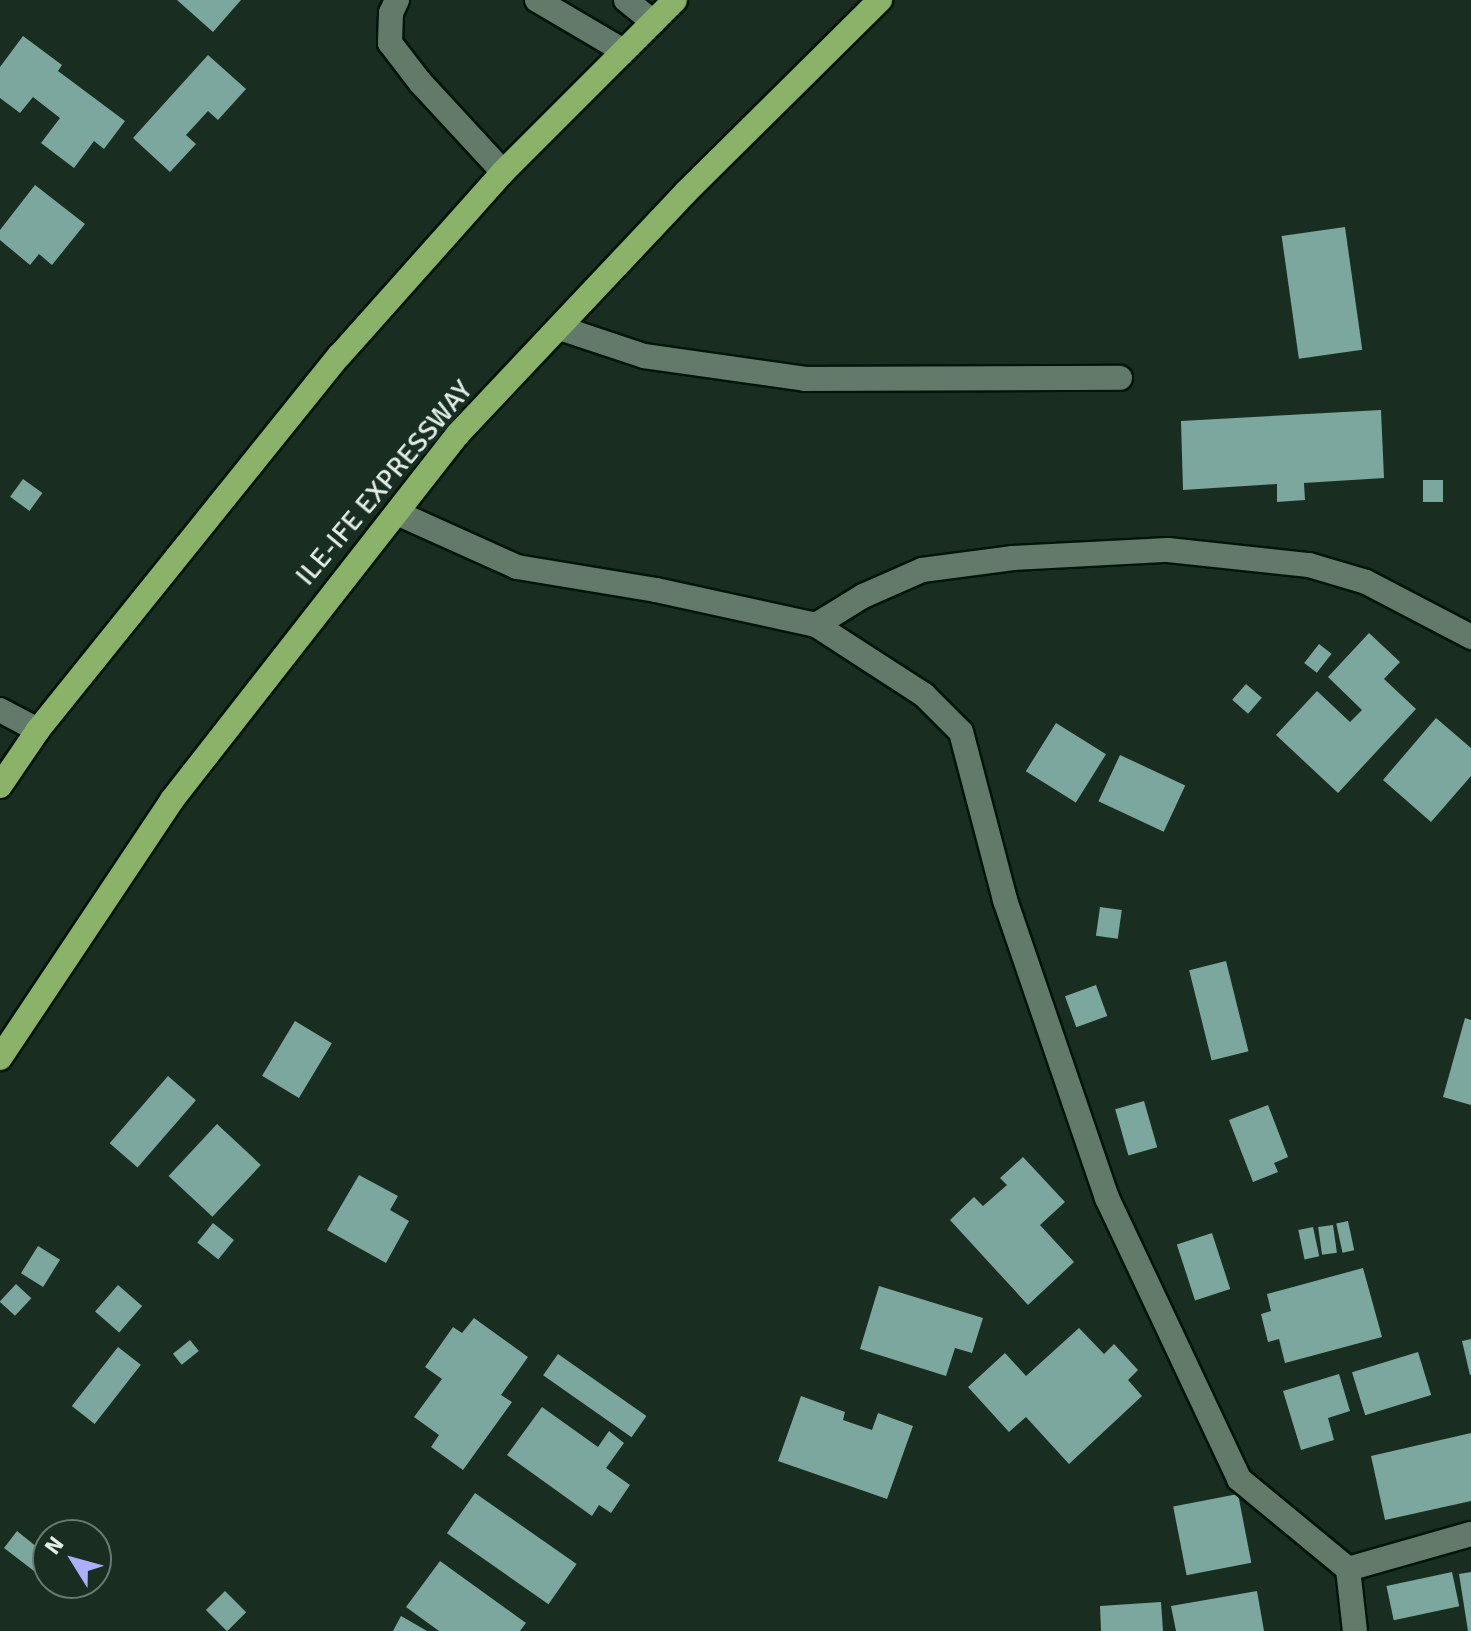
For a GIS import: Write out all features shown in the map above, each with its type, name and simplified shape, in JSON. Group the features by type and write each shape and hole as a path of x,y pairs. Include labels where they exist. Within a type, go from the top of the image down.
{"highway":[{"path":"0,786 38,730 264,446 503,172 675,0"},
{"name":"ILE-IFE EXPRESSWAY","path":"0,1058 172,800 267,674 458,434 707,171 880,0"}],"street":[{"path":"397,0 391,13 390,43 420,82 503,172"},
{"path":"537,0 622,50"},
{"path":"626,0 653,22"},
{"path":"560,328 644,356 805,379 1120,378"},
{"path":"397,513 517,567 656,590 816,625 924,695 961,732 1005,900 1107,1198 1239,1479 1348,1569 1355,1631"},
{"path":"816,625 863,596 922,570 1013,558 1168,550 1309,565 1366,582 1471,637"},
{"path":"0,710 38,730"},
{"path":"1348,1569 1471,1534"}],"building":[{"path":"177,0 241,0 213,32"},
{"path":"23,36 62,65 58,71 125,121 104,149 94,141 74,168 41,143 60,118 33,97 20,113 0,98 0,67"},
{"path":"208,55 246,89 218,120 208,111 186,135 196,144 170,172 133,138"},
{"path":"35,185 85,224 52,265 39,254 30,265 0,240 0,230"},
{"path":"1345,227 1362,350 1299,359 1282,236"},
{"path":"1381,410 1384,478 1304,483 1305,500 1277,502 1277,484 1183,490 1181,421"},
{"path":"23,479 42,493 29,511 10,497"},
{"path":"1423,480 1443,480 1443,502 1423,502"},
{"path":"1369,633 1400,662 1384,679 1416,709 1338,793 1276,735 1317,691 1350,722 1362,710 1328,677"},
{"path":"1319,644 1332,654 1317,673 1304,663"},
{"path":"1246,684 1262,698 1248,714 1232,700"},
{"path":"1436,718 1471,748 1471,776 1431,822 1383,780"},
{"path":"1056,723 1106,754 1076,803 1026,771"},
{"path":"1120,755 1185,785 1164,832 1098,801"},
{"path":"1100,907 1122,910 1118,939 1096,936"},
{"path":"1226,961 1248,1051 1212,1060 1189,970"},
{"path":"1096,985 1107,1016 1076,1027 1065,996"},
{"path":"1465,1018 1471,1020 1471,1105 1443,1097"},
{"path":"295,1021 332,1043 299,1098 262,1076"},
{"path":"168,1076 196,1100 138,1167 110,1143"},
{"path":"1144,1101 1157,1147 1128,1155 1115,1109"},
{"path":"1268,1105 1288,1157 1274,1163 1278,1172 1253,1182 1229,1120"},
{"path":"217,1124 261,1165 212,1217 169,1176"},
{"path":"1023,1157 1065,1202 1040,1225 1074,1262 1028,1305 950,1220 974,1197 983,1206 1007,1185 1000,1178"},
{"path":"359,1175 398,1196 390,1210 409,1221 386,1263 327,1230"},
{"path":"1348,1221 1354,1250 1342,1253 1336,1223"},
{"path":"213,1223 234,1240 218,1259 197,1242"},
{"path":"1333,1225 1337,1253 1322,1255 1318,1227"},
{"path":"1313,1227 1319,1256 1305,1259 1298,1230"},
{"path":"1212,1233 1230,1289 1195,1301 1177,1244"},
{"path":"38,1246 60,1260 43,1287 21,1273"},
{"path":"1363,1268 1382,1337 1285,1363 1279,1339 1268,1342 1261,1314 1271,1311 1267,1294"},
{"path":"16,1284 31,1298 15,1316 0,1301"},
{"path":"118,1285 142,1306 119,1332 95,1311"},
{"path":"879,1286 983,1318 972,1353 955,1348 946,1376 860,1349"},
{"path":"474,1318 528,1357 501,1395 512,1402 463,1470 431,1447 439,1435 414,1417 442,1379 425,1367 453,1327 462,1333"},
{"path":"1079,1328 1104,1354 1114,1344 1138,1370 1128,1380 1142,1396 1069,1464 1026,1417 1009,1432 968,1387 1005,1353 1026,1376"},
{"path":"1471,1339 1471,1375 1470,1375 1462,1341"},
{"path":"190,1340 199,1351 182,1365 173,1354"},
{"path":"118,1347 141,1365 95,1424 72,1406"},
{"path":"1418,1352 1431,1395 1365,1415 1352,1372"},
{"path":"558,1354 646,1416 632,1437 543,1375"},
{"path":"1339,1374 1350,1411 1328,1418 1334,1440 1301,1450 1283,1391"},
{"path":"801,1396 845,1412 843,1420 872,1430 878,1413 913,1426 887,1499 778,1461"},
{"path":"542,1407 598,1447 609,1431 624,1443 606,1468 630,1485 611,1513 599,1505 592,1516 507,1455"},
{"path":"1471,1433 1471,1501 1385,1520 1371,1456"},
{"path":"475,1493 577,1564 548,1604 447,1533"},
{"path":"1238,1494 1251,1563 1187,1575 1173,1507"},
{"path":"17,1531 32,1543 32,1569 4,1548"},
{"path":"440,1561 526,1623 520,1631 439,1631 406,1607"},
{"path":"1452,1572 1459,1606 1394,1620 1386,1586"},
{"path":"1471,1572 1471,1631 1468,1631 1459,1574"},
{"path":"225,1591 246,1612 227,1631 206,1610"},
{"path":"1257,1591 1264,1631 1176,1631 1171,1606"},
{"path":"1161,1602 1163,1631 1101,1631 1100,1606"},
{"path":"401,1616 427,1631 393,1631"}]}
